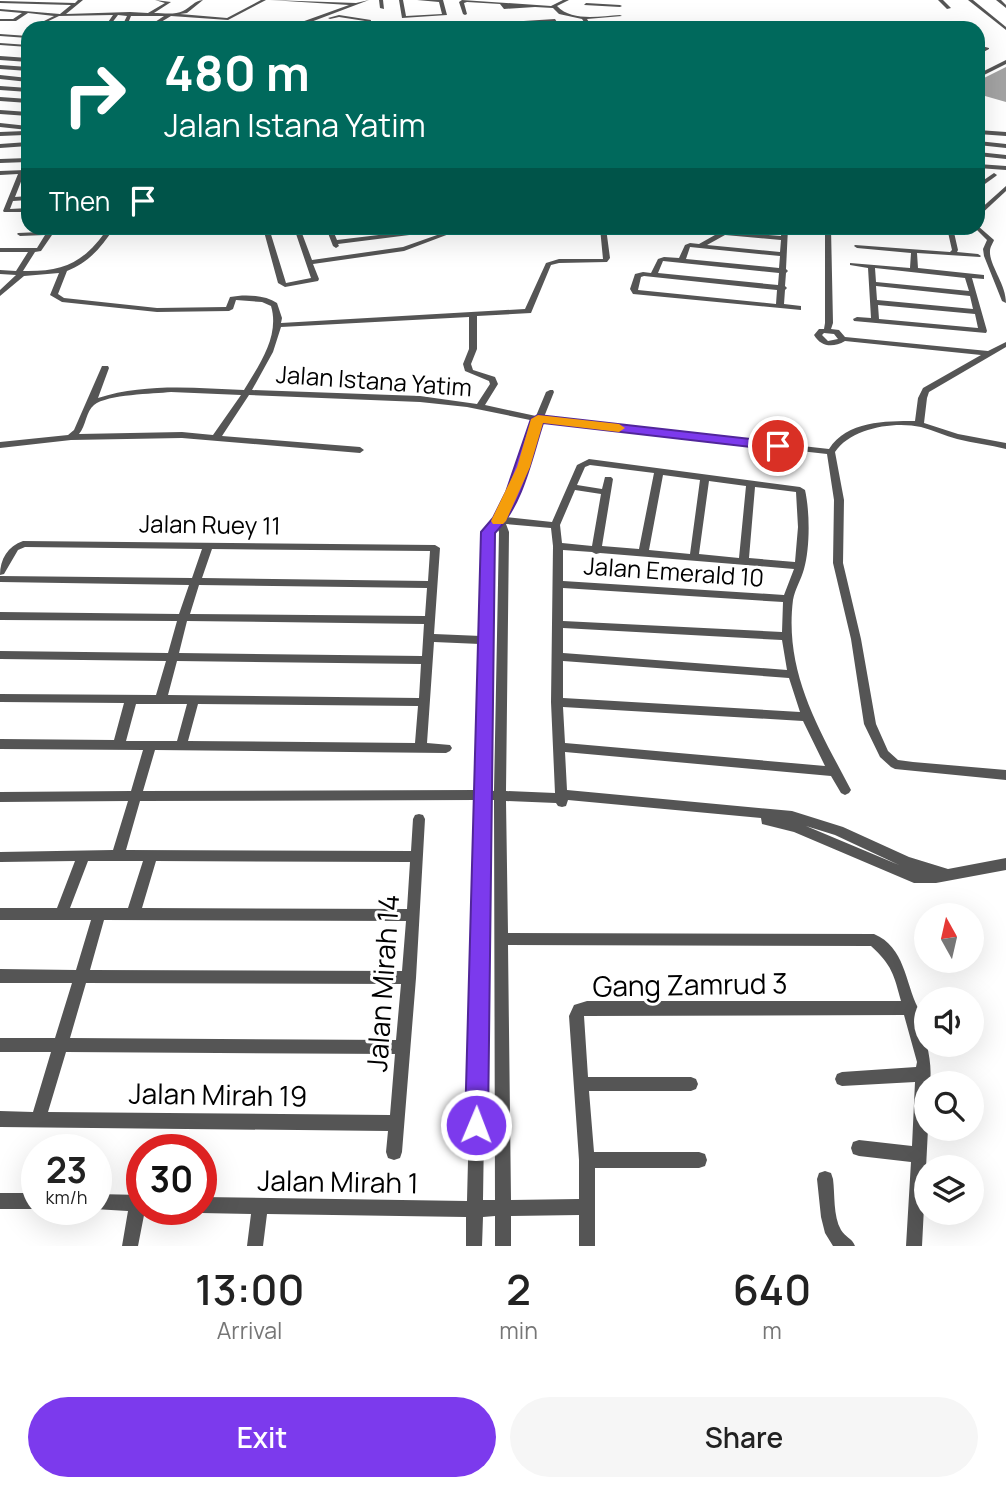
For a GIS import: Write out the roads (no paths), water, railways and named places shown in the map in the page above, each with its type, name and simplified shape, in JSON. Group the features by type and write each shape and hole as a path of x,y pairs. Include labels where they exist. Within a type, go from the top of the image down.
{"street":[{"path":"0,2 10,4 103,0"},
{"path":"150,13 169,2 157,0"},
{"path":"160,21 170,15 185,12 201,0"},
{"path":"228,19 264,0"},
{"path":"274,0 356,4"},
{"path":"314,21 367,0"},
{"path":"382,0 382,8"},
{"path":"401,0 404,17 445,15 441,1"},
{"path":"425,16 420,0 555,7 567,0"},
{"path":"940,0 949,8"},
{"path":"970,0 1006,29"},
{"path":"998,0 1006,7"},
{"path":"47,21 81,1"},
{"path":"464,1 465,14"},
{"path":"481,2 486,13"},
{"path":"564,13 587,2 620,6"},
{"path":"0,10 10,4"},
{"path":"504,6 509,21"},
{"path":"555,7 555,10 586,18 619,15"},
{"path":"0,10 60,15 150,13 228,19 240,19 251,14 242,11"},
{"path":"0,20 14,20 27,12"},
{"path":"126,21 130,13"},
{"path":"204,13 236,15"},
{"path":"112,21 117,14"},
{"path":"513,21 539,14"},
{"path":"322,21 339,16 355,21"},
{"path":"532,21 556,21"},
{"path":"15,36 21,33"},
{"path":"0,35 21,36"},
{"path":"0,47 21,47"},
{"path":"0,58 21,60"},
{"path":"985,72 1006,62"},
{"path":"986,66 994,68"},
{"path":"0,67 21,68"},
{"path":"0,78 21,80"},
{"path":"0,88 21,90"},
{"path":"0,99 21,100"},
{"path":"0,112 21,114"},
{"path":"0,118 8,113"},
{"path":"0,125 21,129"},
{"path":"0,134 21,131"},
{"path":"985,132 1006,134"},
{"path":"0,146 21,144"},
{"path":"985,144 1006,146"},
{"path":"985,154 1006,156"},
{"path":"0,161 21,160"},
{"path":"985,166 1006,168"},
{"path":"0,173 21,172"},
{"path":"21,178 4,207 8,212 21,211"},
{"path":"16,185 21,185"},
{"path":"985,208 1006,188"},
{"path":"11,199 21,198"},
{"path":"985,234 991,240 986,249 1006,301"},
{"path":"0,250 39,250 48,235"},
{"path":"0,269 64,271 83,261 100,247 107,235"},
{"path":"268,235 282,283 314,280 299,235"},
{"path":"332,235 341,258"},
{"path":"334,242 392,235"},
{"path":"309,263 410,248 444,235"},
{"path":"279,325 528,311 551,262 605,261 607,258 604,235"},
{"path":"700,246 717,235"},
{"path":"762,235 785,238 780,306"},
{"path":"828,235 827,331 819,333 820,340 834,344 843,339 988,353"},
{"path":"872,235 873,247"},
{"path":"952,235 955,250 952,254"},
{"path":"682,261 687,246 784,254"},
{"path":"857,246 978,256"},
{"path":"0,294 21,271 33,250"},
{"path":"911,288 915,251"},
{"path":"654,275 660,260 784,271"},
{"path":"852,264 981,277"},
{"path":"871,266 875,320"},
{"path":"64,271 54,295 62,300 198,311 229,309 234,299 256,299 274,306 279,325 276,340 247,392 217,436"},
{"path":"928,271 931,289"},
{"path":"994,273 1006,274"},
{"path":"783,289 654,275 638,276 634,291 798,307"},
{"path":"857,319 983,331 968,275"},
{"path":"873,284 972,294"},
{"path":"874,303 977,312"},
{"path":"473,314 473,348 467,364 469,371 492,379 494,384 480,406"},
{"path":"919,424 923,415 922,397 926,390 1006,344"},
{"path":"71,437 78,431 105,368"},
{"name":"Jalan Istana Yatim","path":"92,402 136,391 392,397 480,406 538,419 831,452"},
{"path":"474,1246 488,532 499,520 523,467 538,419 550,392"},
{"path":"1006,446 956,436 919,424 880,426 850,433 835,443 831,452 839,500 838,562 856,639 870,724 884,754 895,764 1006,775"},
{"path":"0,445 71,437 217,436 360,450"},
{"path":"560,799 557,702 558,546 555,525 571,487 585,463 796,488 802,492 800,566 788,599 792,674 807,718 845,790"},
{"path":"643,554 659,471"},
{"path":"694,558 705,477"},
{"path":"596,551 608,479"},
{"path":"744,561 751,484"},
{"path":"571,487 605,492"},
{"path":"499,520 555,525"},
{"path":"499,520 504,532 500,796 503,1246"},
{"name":"Jalan Ruey 11","path":"0,572 15,548 23,544 435,548 432,585"},
{"path":"160,699 183,618 208,545"},
{"path":"558,546 800,566"},
{"path":"0,579 432,585 421,747"},
{"name":"Jalan Emerald 10","path":"558,584 788,599"},
{"path":"0,616 429,620"},
{"path":"558,624 789,636"},
{"path":"429,638 501,640"},
{"path":"0,655 427,660"},
{"path":"557,657 792,674"},
{"path":"0,698 424,702"},
{"path":"119,744 131,699"},
{"path":"181,746 193,701"},
{"path":"557,702 807,718"},
{"path":"0,744 446,748"},
{"path":"118,855 150,746"},
{"path":"560,747 835,772"},
{"path":"0,797 482,795 560,799 776,817 875,855 914,877 926,878 1006,864"},
{"name":"Jalan Mirah 14","path":"394,1152 419,819"},
{"path":"61,915 82,856"},
{"path":"0,857 416,857"},
{"path":"134,915 151,857"},
{"path":"0,914 412,915"},
{"path":"39,1118 99,916"},
{"path":"502,939 874,940 891,955 911,1008 925,1071"},
{"path":"0,976 409,978"},
{"name":"Gang Zamrud 3","path":"587,1246 587,1160 576,1016 579,1010 911,1008"},
{"path":"0,1045 402,1047"},
{"path":"842,1079 914,1075"},
{"path":"582,1084 691,1084"},
{"name":"Jalan Mirah 19","path":"0,1119 396,1123"},
{"path":"859,1148 914,1155"},
{"path":"587,1160 699,1160"},
{"path":"825,1179 831,1228 835,1237 847,1246"},
{"path":"0,1201 21,1201"},
{"name":"Jalan Mirah 1","path":"217,1206 585,1207"},
{"path":"255,1246 260,1207"},
{"path":"130,1246 135,1225"},
{"path":"914,1246 915,1225"}]}
